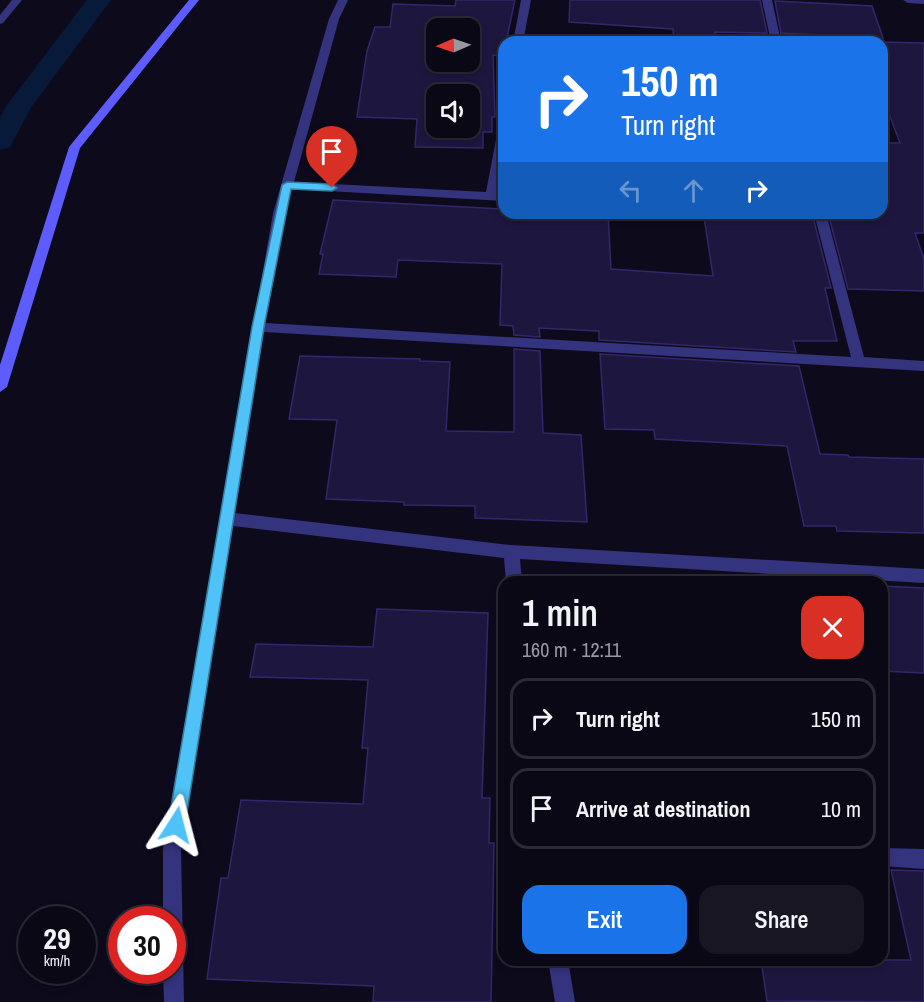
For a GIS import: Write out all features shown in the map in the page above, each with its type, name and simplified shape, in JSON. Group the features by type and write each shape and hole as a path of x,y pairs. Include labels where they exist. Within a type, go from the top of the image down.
{"street":[{"path":"0,21 17,0"},
{"path":"0,387 75,147 194,0"},
{"path":"174,1002 172,848 258,327 287,185 334,19 343,0"},
{"path":"519,36 526,0"},
{"path":"767,0 775,36"},
{"path":"908,0 924,1"},
{"path":"491,197 498,158"},
{"path":"287,185 498,197"},
{"path":"822,219 859,362"},
{"path":"258,327 924,366"},
{"path":"228,519 511,552 924,576"},
{"path":"511,552 513,576"},
{"path":"888,857 924,859"},
{"path":"559,966 565,1002"}],"building":[{"path":"456,0 515,0 507,36 498,36 498,55 493,55 495,117 492,117 492,132 483,132 483,148 415,147 417,119 357,117 367,51 375,27 390,27 393,4 455,6"},
{"path":"570,0 760,0 767,33 715,32 715,36 674,36 673,29 569,22"},
{"path":"775,1 872,6 882,36 842,36 781,33"},
{"path":"888,42 924,43 924,233 915,233 924,259 924,291 848,289 830,219 888,219 888,143 900,143 888,111"},
{"path":"333,200 498,209 498,219 608,219 611,269 713,276 704,219 814,219 831,288 825,288 837,341 793,341 796,352 599,340 599,331 539,328 540,337 514,335 513,326 500,325 502,264 398,260 396,277 319,274 323,254 320,254"},
{"path":"514,349 540,351 543,433 581,435 587,522 475,518 475,506 404,505 404,502 326,499 337,420 289,419 300,356 450,362 446,431 514,432"},
{"path":"600,354 799,366 820,454 924,459 924,533 837,531 836,526 804,526 787,446 655,439 654,430 605,429"},
{"path":"888,586 924,588 924,673 888,671"},
{"path":"377,609 488,613 482,798 490,798 489,843 494,843 491,1002 373,1002 374,986 207,979 221,878 228,878 241,800 363,804 368,748 362,748 368,680 250,677 256,644 373,647"},
{"path":"891,870 924,871 924,1002 767,1001 762,966 888,966 888,960 911,960"}],"waterway":[{"path":"0,141 20,105 99,0"}],"route":[{"path":"176,825 279,213 287,185 332,188"}]}
